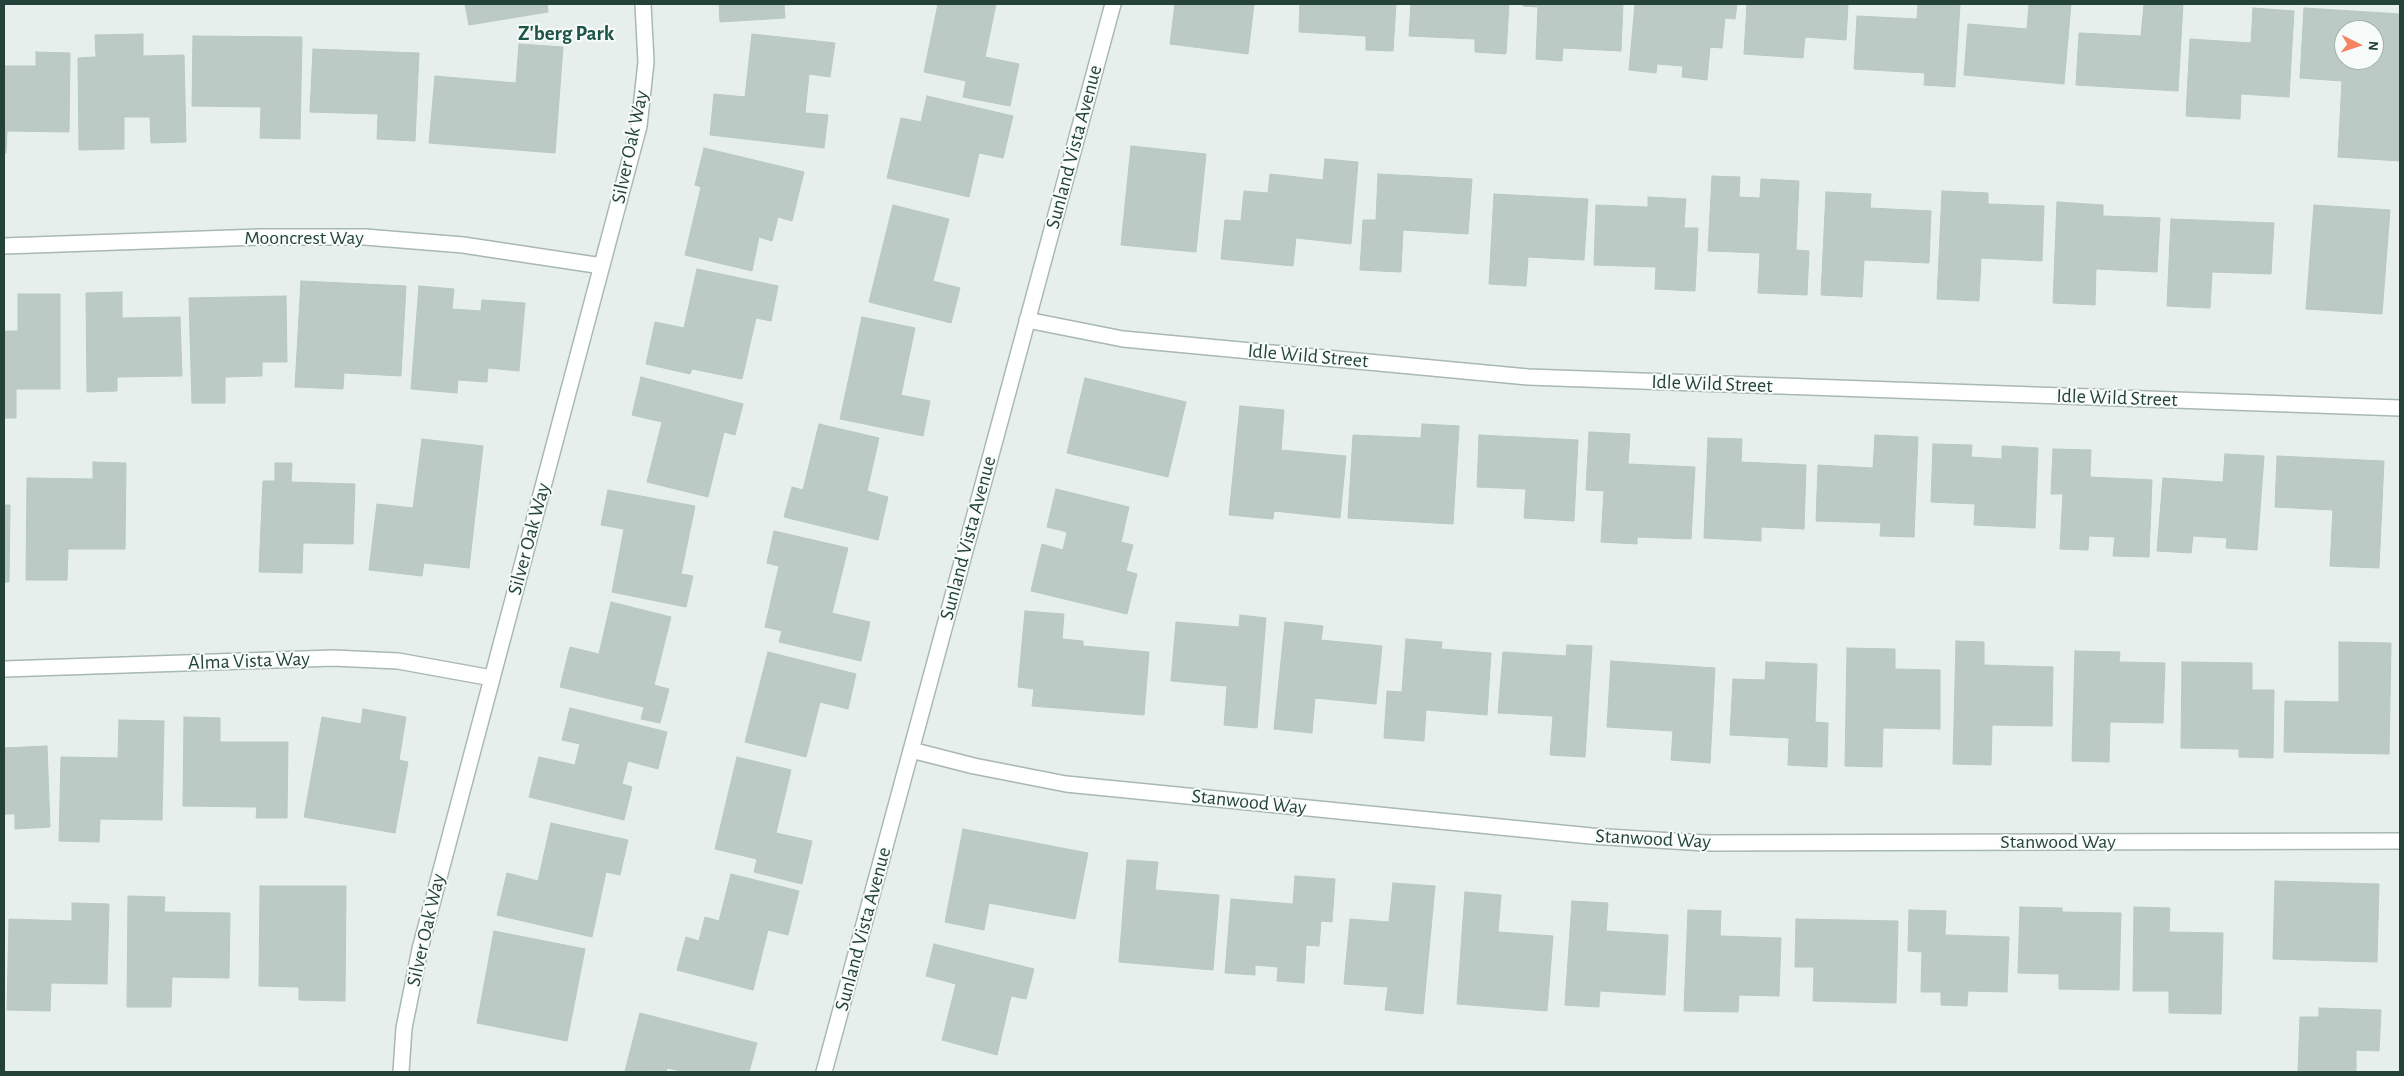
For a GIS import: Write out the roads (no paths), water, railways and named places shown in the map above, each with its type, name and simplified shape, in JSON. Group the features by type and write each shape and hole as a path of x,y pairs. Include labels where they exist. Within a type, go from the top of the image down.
{"street":[{"name":"Silver Oak Way","path":"401,1072 404,1028 420,949 639,126 646,62 644,4"},
{"name":"Sunland Vista Avenue","path":"824,1072 1112,4"},
{"name":"Mooncrest Way","path":"4,246 250,238 365,237 464,244 602,266"},
{"name":"Idle Wild Street","path":"1027,320 1123,339 1528,377 2400,408"},
{"name":"Alma Vista Way","path":"4,670 334,658 398,661 492,678"},
{"name":"Stanwood Way","path":"911,750 974,766 1066,784 1582,835 1706,843 2400,841"}],"district":[{"name":"Z'berg Park","path":"566,34"}]}
